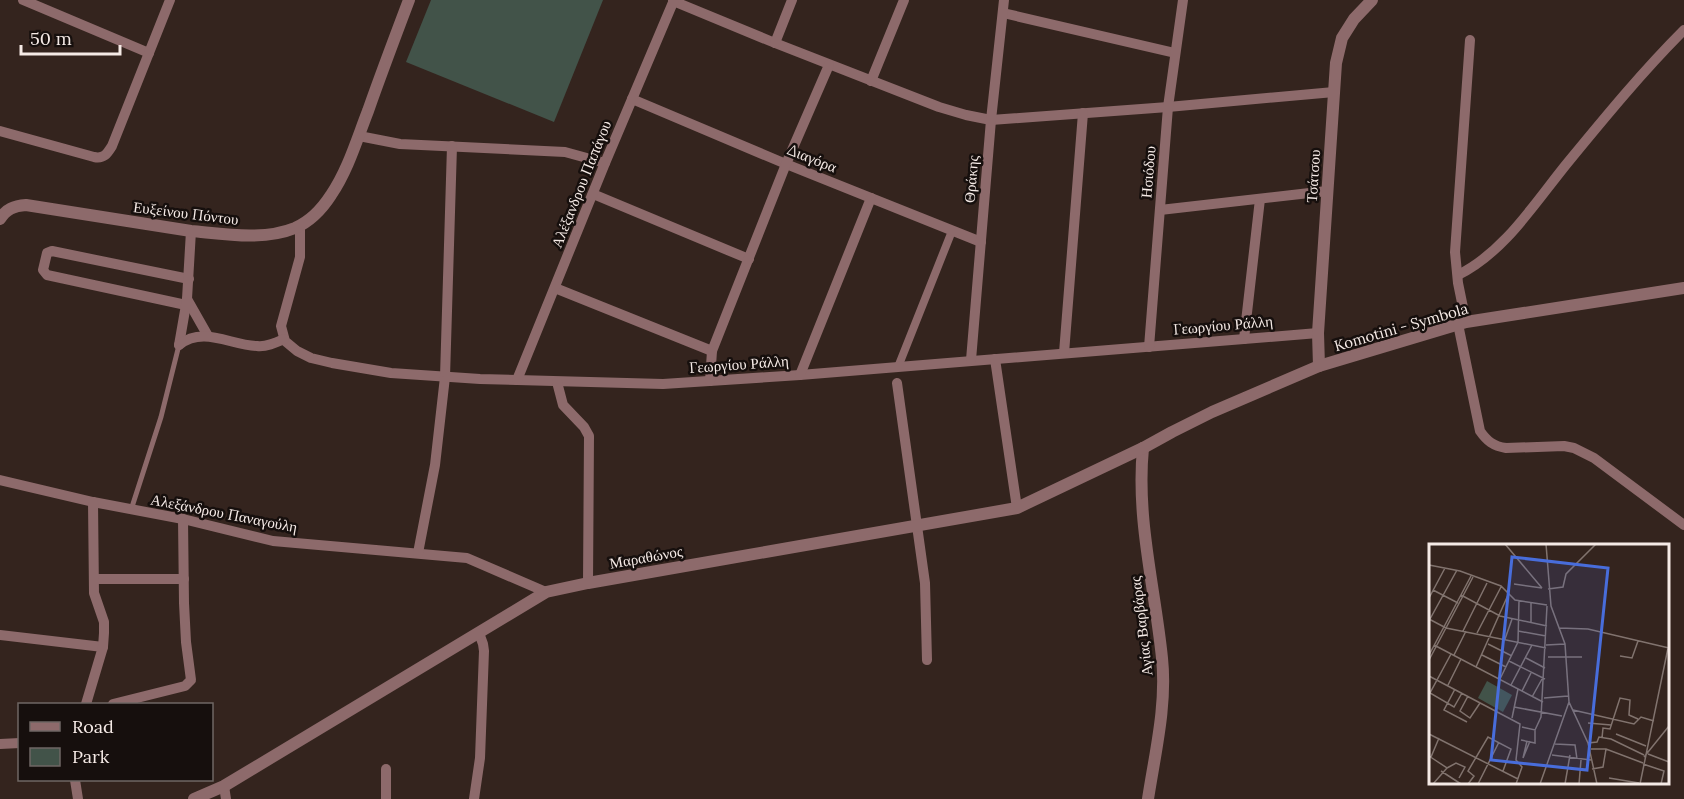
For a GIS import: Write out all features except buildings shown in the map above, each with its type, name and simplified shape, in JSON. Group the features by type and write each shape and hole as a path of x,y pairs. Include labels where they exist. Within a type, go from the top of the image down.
{"street":[{"path":"23,0 149,53"},
{"path":"0,130 94,157 105,156 112,146 170,0"},
{"name":"Ευξείνου Πόντου","path":"0,219 8,210 16,206 26,206 229,235 278,233 300,226 316,213 331,195 342,175 359,136 408,0"},
{"path":"775,43 792,0"},
{"path":"871,81 904,0"},
{"name":"Θράκης","path":"971,360 991,120 1004,0"},
{"name":"Ησιόδου","path":"1149,347 1168,107 1183,0"},
{"name":"Τσάτσου","path":"1319,366 1318,333 1336,63 1342,38 1354,19 1371,0"},
{"path":"674,1 939,107 991,120 1334,92"},
{"name":"Αλέξανδρου Παπάγου","path":"517,380 674,1"},
{"path":"1003,13 1175,54"},
{"path":"1458,275 1473,267 1506,239 1650,64 1684,30"},
{"path":"1470,40 1455,252 1462,323 1480,431 1488,441 1506,448 1564,446 1582,452 1594,458 1684,525"},
{"path":"710,381 712,351 786,164 829,64"},
{"name":"Διαγόρα","path":"632,99 981,242"},
{"path":"1064,353 1083,113"},
{"path":"359,136 394,144 565,152 605,163"},
{"path":"418,553 435,465 445,377 452,146"},
{"path":"1160,210 1327,191"},
{"path":"593,194 749,259"},
{"path":"800,375 871,198"},
{"path":"1244,339 1260,199"},
{"path":"179,345 189,338 207,336 254,346 270,345 284,339 282,318 300,257 300,226"},
{"path":"179,345 187,302 191,231"},
{"path":"898,367 952,231"},
{"path":"189,279 52,251 47,253 43,267 47,275 187,302 207,336"},
{"path":"555,288 712,351"},
{"name":"Komotini - Symbola","path":"1143,448 1212,412 1319,366 1462,323 1684,288"},
{"name":"Γεωργίου Ράλλη","path":"284,339 300,354 332,363 391,373 557,382 663,384 1318,333"},
{"path":"995,359 1017,508"},
{"path":"557,382 563,405 589,436 588,583"},
{"path":"897,382 925,583 927,660"},
{"name":"Μαραθώνος","path":"194,799 224,786 546,592 1017,508 1143,448"},
{"name":"Αγίας Βαρβάρας","path":"1143,448 1141,502 1162,659 1163,690 1148,799"},
{"name":"Αλεξάνδρου Παναγούλη","path":"0,480 93,502 183,519 273,541 467,558 546,592"},
{"path":"87,703 103,646 105,628 94,595 93,502"},
{"path":"121,703 190,683 185,632 183,519"},
{"path":"94,579 184,579"},
{"path":"474,799 480,758 484,651 479,633"},
{"path":"0,635 103,646"},
{"path":"0,744 18,743"},
{"path":"386,769 386,799"},
{"path":"75,781 78,799"},
{"path":"224,786 226,799"}],"lane":[{"path":"132,510 161,417 179,345"}],"green space":[{"path":"431,0 603,0 554,122 406,62"}]}
